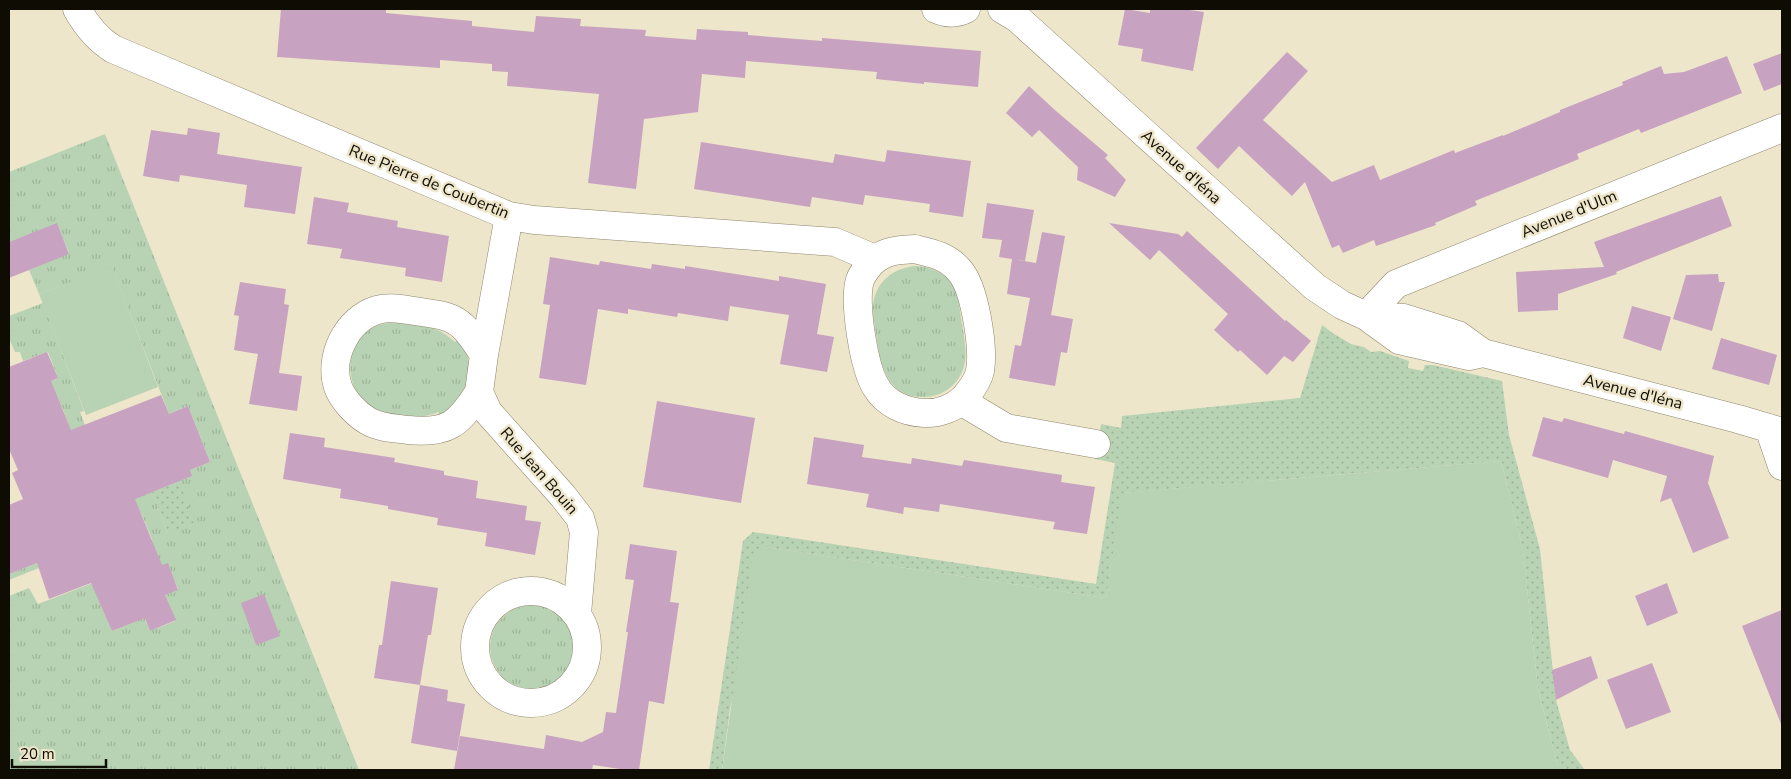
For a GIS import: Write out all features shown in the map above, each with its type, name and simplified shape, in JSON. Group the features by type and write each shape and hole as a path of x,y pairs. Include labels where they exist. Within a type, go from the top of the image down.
{"street":[{"name":"Rue Pierre de Coubertin","path":"77,9 93,32 113,49 509,216 534,220 835,242 875,259"},
{"path":"936,9 952,13 966,9"},
{"name":"Avenue d'Iéna","path":"1014,12 1315,287 1342,305 1366,316 1398,340 1469,356 1483,353 1776,430"},
{"name":"Avenue d'Ulm","path":"1366,316 1396,284 1782,128"},
{"path":"484,355 469,331 456,319 444,315 397,308 378,309 364,316 344,336 338,351 335,371 338,388 355,412 383,427 429,432 456,422 467,412 479,392 509,216"},
{"path":"915,249 939,254 960,271 973,296 981,360 980,373 972,389 961,401 947,410 931,413 911,412 890,402 876,387 866,361 858,297 860,279 875,259 892,251 915,249"},
{"name":"Rue Jean Bouin","path":"479,392 488,412 563,496 580,518 584,532 577,614 586,630 588,650 584,668 573,685 558,697 540,703 521,703 503,696 488,684 479,668 475,651 477,633 484,616 496,603 512,594 530,590 548,593 564,601 577,614"},
{"path":"961,401 1006,428 1096,444"},
{"path":"1776,430 1782,466"}],"green space":[{"path":"105,134 359,770 9,770 9,596 29,588 38,604 98,581 101,605 112,631 137,621 142,611 150,631 175,621 165,595 178,589 168,564 155,568 152,539 141,513 99,496 152,485 152,492 168,533 179,481 190,470 210,462 188,406 169,414 112,267 39,294 29,270 69,253 57,224 9,242 9,172"},
{"path":"112,266 158,387 86,415 39,294"},
{"path":"917,266 930,268 938,272 945,276 954,287 958,297 966,354 962,371 952,386 946,391 928,397 911,396 901,392 888,377 880,357 873,312 875,296 882,282 894,272"},
{"path":"43,303 84,411 80,412 86,428 72,434 62,407 47,383 58,378 48,352 23,361 20,352 15,352 9,339 9,316"},
{"path":"400,321 436,329 455,342 459,339 467,352 470,371 463,397 442,417 438,412 415,417 380,411 368,405 354,387 350,364 357,342 374,327"},
{"path":"1322,325 1351,344 1364,347 1371,352 1380,351 1409,361 1408,368 1423,371 1425,365 1433,365 1502,381 1509,435 1540,549 1556,700 1570,750 1585,770 1559,770 1538,690 1523,550 1501,461 1123,493 1106,598 765,547 730,709 722,770 709,770 743,541 753,532 1096,584 1115,463 1095,459 1101,424 1121,428 1122,416 1300,398"},
{"path":"1501,461 1523,550 1538,690 1559,770 722,770 753,554 765,547 1106,598 1122,493"},
{"path":"179,481 195,522 168,533 152,492"},
{"path":"37,563 39,568 9,580 9,568 11,573"},
{"path":"532,605 555,612 567,624 574,647 567,670 555,682 532,689 509,682 497,670 490,647 497,624 509,612"}],"building":[{"path":"281,9 386,9 386,13 472,21 472,26 534,32 536,16 581,19 580,26 646,30 645,36 696,40 697,29 748,32 748,35 822,41 822,38 981,51 978,87 876,79 877,72 746,61 745,78 702,74 698,112 644,119 636,189 588,183 599,94 507,86 508,72 492,71 492,64 440,60 440,68 277,57"},
{"path":"1125,9 1150,13 1150,9 1182,9 1204,12 1193,71 1141,61 1143,49 1118,45"},
{"path":"1287,52 1308,71 1263,120 1332,182 1374,165 1380,180 1454,150 1455,153 1503,136 1560,112 1560,110 1623,85 1622,82 1661,66 1664,74 1684,72 1727,56 1742,93 1641,133 1639,129 1577,154 1579,159 1475,201 1477,205 1435,223 1436,225 1376,246 1374,240 1343,253 1339,245 1332,248 1305,182 1292,196 1239,146 1218,169 1196,148"},
{"path":"1782,53 1782,84 1764,91 1753,64"},
{"path":"1029,86 1108,155 1105,158 1126,180 1115,197 1077,180 1078,167 1039,130 1032,137 1006,113"},
{"path":"188,128 220,133 217,154 302,167 295,214 244,207 247,185 180,175 179,182 143,176 151,130 187,135"},
{"path":"701,142 833,163 835,154 885,162 887,150 971,161 963,217 929,212 930,204 865,195 863,205 812,197 810,207 694,189"},
{"path":"1721,196 1732,226 1616,272 1617,274 1558,294 1558,310 1518,312 1516,272 1604,267 1594,242"},
{"path":"314,197 349,203 347,212 398,221 397,227 449,236 442,282 405,276 406,268 340,258 342,249 307,244"},
{"path":"987,203 1034,210 1025,261 999,257 1002,240 982,238"},
{"path":"57,223 69,254 9,278 9,242"},
{"path":"1109,223 1178,234 1182,237 1187,231 1285,321 1311,341 1293,362 1284,356 1267,375 1240,350 1238,352 1214,330 1228,314 1159,250 1150,260"},
{"path":"1042,232 1065,236 1051,315 1073,319 1067,353 1061,352 1055,386 1009,378 1015,345 1021,346 1030,298 1007,294 1012,259 1036,263"},
{"path":"550,257 599,265 600,261 651,269 652,264 685,269 685,266 779,281 779,276 826,284 817,334 834,337 827,372 780,364 789,315 730,306 728,321 678,313 677,317 628,309 628,314 598,309 586,385 539,378 550,305 543,304"},
{"path":"1718,274 1719,282 1725,282 1712,331 1673,319 1686,275"},
{"path":"240,282 286,289 284,304 289,305 279,373 302,376 297,411 249,404 258,354 234,350 239,316 234,315"},
{"path":"1632,306 1671,317 1661,351 1623,338"},
{"path":"1721,338 1777,355 1769,385 1712,369"},
{"path":"47,352 58,378 51,381 71,430 161,395 169,414 188,406 210,462 190,470 192,476 135,499 162,565 168,563 178,590 165,595 176,620 150,631 145,618 112,631 91,583 49,599 37,563 9,574 9,505 23,499 12,473 18,470 9,449 9,367"},
{"path":"657,401 755,418 741,503 643,487"},
{"path":"1543,417 1562,422 1564,418 1624,434 1625,431 1714,456 1708,483 1729,538 1693,553 1671,498 1660,502 1667,476 1613,460 1608,478 1532,456"},
{"path":"290,433 325,438 324,447 395,458 394,462 444,471 444,475 478,481 476,498 527,506 525,520 541,522 535,555 485,546 487,533 437,525 438,518 388,509 388,506 340,498 341,489 283,479"},
{"path":"814,437 864,445 862,457 911,464 912,458 962,466 964,460 1062,475 1061,482 1095,487 1087,534 1053,529 1055,522 940,504 939,512 904,507 903,514 866,507 869,494 807,484"},
{"path":"630,544 677,551 670,602 679,603 664,704 649,701 639,770 593,765 592,770 454,770 460,736 544,749 546,735 582,742 603,732 606,712 616,713 628,632 626,632 634,580 625,579"},
{"path":"391,581 438,588 431,635 428,635 420,685 374,678 379,645 382,645"},
{"path":"1667,583 1678,613 1647,626 1635,596"},
{"path":"264,594 280,636 256,645 241,603"},
{"path":"1782,610 1782,724 1781,724 1742,626"},
{"path":"1591,656 1598,678 1556,700 1552,670"},
{"path":"1652,663 1671,712 1626,729 1607,680"},
{"path":"420,685 448,690 447,701 465,704 457,751 411,743"}]}
